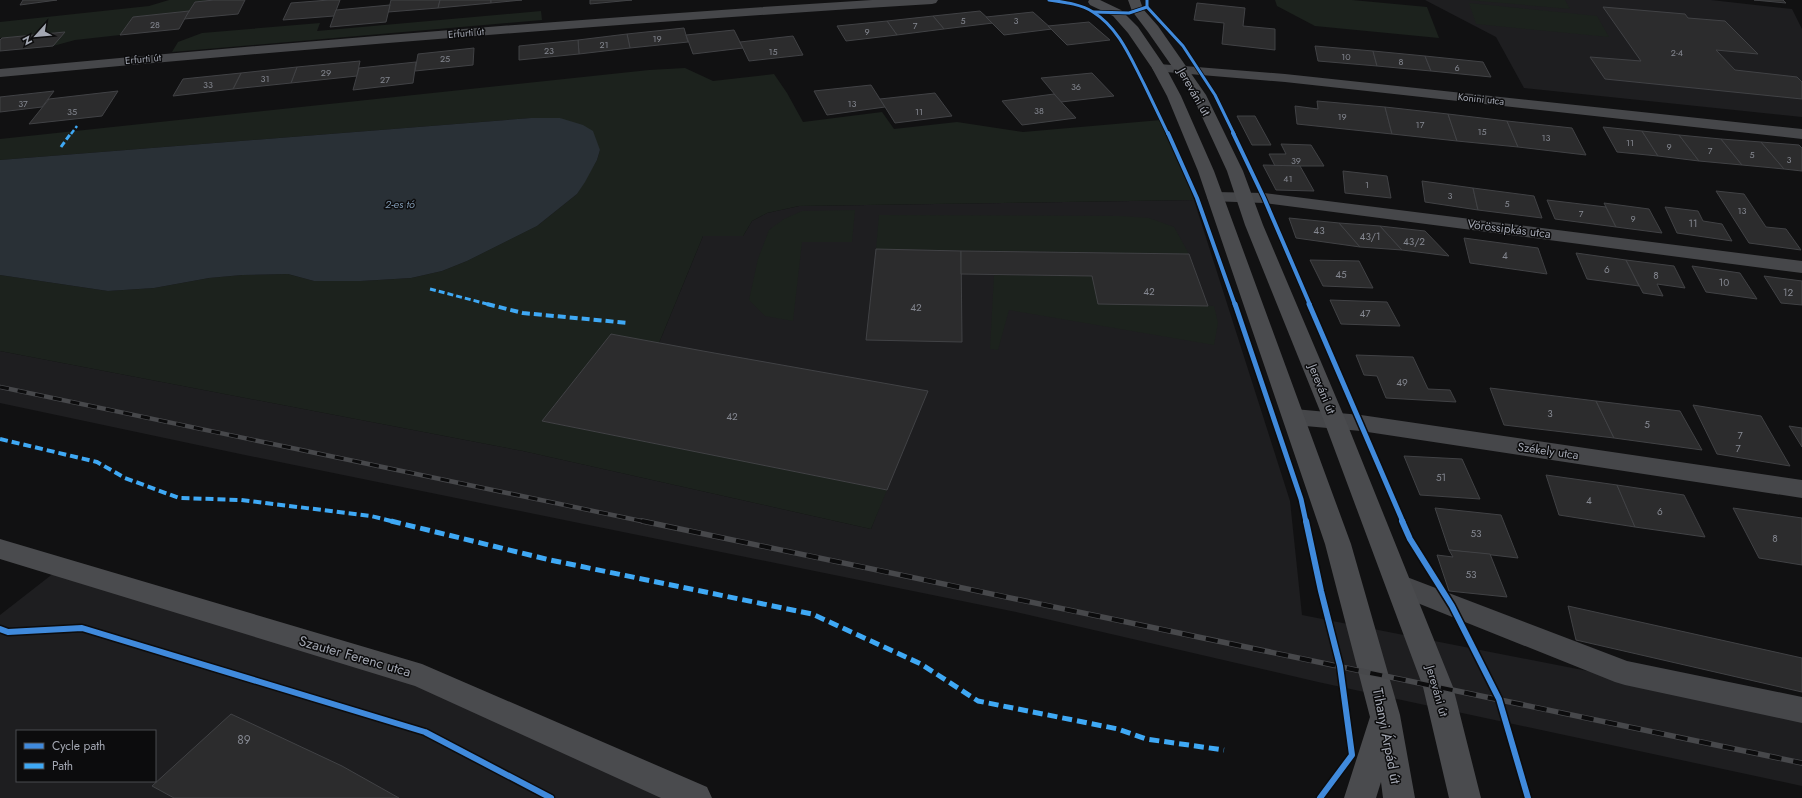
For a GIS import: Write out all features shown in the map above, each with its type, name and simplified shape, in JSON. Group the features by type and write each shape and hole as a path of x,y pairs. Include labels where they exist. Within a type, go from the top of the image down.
{"street":[{"name":"Erfurti út","path":"0,73 566,24 799,7 932,0"},
{"name":"Jereváni út","path":"1088,1 1118,3 1130,0"},
{"name":"Jereváni út","path":"1134,0 1138,11 1153,29 1199,95 1235,171 1335,421 1438,687 1465,798"},
{"name":"Jereváni út","path":"1088,1 1117,13 1133,30 1159,68 1174,96 1215,197 1338,544 1374,674"},
{"name":"Konini utca","path":"1159,68 1285,78 1802,134"},
{"name":"Vörössipkás utca","path":"1215,197 1264,198 1802,267"},
{"name":"Székely utca","path":"1294,417 1361,423 1802,489"},
{"name":"Szauter Ferenc utca","path":"0,549 422,676 696,798"},
{"path":"1399,585 1625,672 1802,710"},
{"name":"Tihanyi Árpád út","path":"1374,674 1385,715 1399,798"},
{"path":"1360,798 1385,715"}],"shaded area":[{"path":"169,0 214,0 195,2 189,11 133,17 120,35 75,40 53,46 64,32 0,38 0,22 149,6"},
{"path":"1275,0 1352,0 1427,7 1439,38 1315,26 1277,6"},
{"path":"1425,0 1711,0 1792,9 1802,29 1802,117 1524,88 1496,37"},
{"path":"1468,0 1565,0 1570,9"},
{"path":"1469,3 1597,16 1609,37 1476,24"},
{"path":"541,11 542,20 172,52 178,42 202,33 320,23 317,31"},
{"path":"685,68 713,81 774,74 787,93 803,122 882,112 894,129 957,122 1023,132 1161,120 1185,172 1194,200 799,206 767,213 752,221 743,236 703,236 659,343 611,334 542,421 887,490 871,529 523,451 0,351 0,275 108,291 154,288 209,278 242,275 288,274 314,281 361,281 411,278 442,271 467,261 537,226 577,194 597,160 600,150 560,118 531,118 0,160 0,139 649,70"},
{"path":"1194,200 1290,501 1302,615 1802,713 1802,786 1318,682 1016,612 245,455 0,403 0,351 523,451 871,529 886,490 542,421 611,334 659,343 703,236 743,236 752,221 767,213 799,206"},
{"path":"855,210 852,242 802,242 793,321 765,316 749,300 758,259 769,230 784,219 802,211"},
{"path":"879,215 1119,216 1149,218 1174,227 1189,254 876,249"},
{"path":"994,275 1092,276 1099,304 1214,306 1218,323 1214,345 1009,310 998,350 990,349"},
{"path":"59,569 422,676 696,798 0,798 0,615"}],"water":[{"name":"2-es tó","path":"531,118 560,118 583,125 593,131 600,150 597,160 585,182 577,194 537,226 467,261 442,271 411,278 361,281 314,281 288,274 242,275 209,278 154,288 108,291 0,275 0,160"}],"building":[{"path":"23,0 57,0 20,5"},
{"path":"214,0 245,0 238,14 184,19 195,2"},
{"path":"340,0 334,16 283,20 291,3"},
{"path":"391,0 440,0 438,8 388,12"},
{"path":"440,0 491,0 491,3 438,8"},
{"path":"491,0 522,0 491,3"},
{"path":"590,0 632,0 590,4"},
{"path":"1754,0 1783,0 1786,3"},
{"path":"1197,3 1245,8 1243,26 1275,29 1275,50 1222,44 1224,23 1194,20"},
{"path":"390,5 386,22 330,27 336,10"},
{"path":"1603,7 1685,14 1688,18 1725,21 1758,54 1716,50 1735,70 1797,77 1802,82 1802,99 1605,79 1590,57 1641,61"},
{"path":"189,11 179,29 120,35 133,17"},
{"path":"980,11 993,23 944,29 933,16"},
{"path":"1033,12 1052,29 1004,35 986,17"},
{"path":"933,16 944,29 897,35 887,21"},
{"path":"887,21 897,35 846,41 837,26"},
{"path":"1089,22 1110,40 1067,45 1048,26"},
{"path":"684,28 688,42 630,48 627,34"},
{"path":"734,30 743,48 693,54 686,35"},
{"path":"65,32 53,46 0,51 0,40 2,38"},
{"path":"627,34 630,48 579,54 578,40"},
{"path":"793,36 803,55 749,61 740,42"},
{"path":"578,40 579,54 519,60 519,46"},
{"path":"1315,46 1373,51 1377,66 1318,61"},
{"path":"474,48 473,65 415,71 418,54"},
{"path":"1373,51 1425,56 1431,71 1377,66"},
{"path":"1425,56 1483,62 1491,77 1431,71"},
{"path":"360,61 357,76 291,83 297,67"},
{"path":"416,62 413,83 353,90 359,68"},
{"path":"297,67 291,83 233,89 241,73"},
{"path":"241,73 233,89 173,96 183,79"},
{"path":"1092,73 1114,96 1061,102 1041,78"},
{"path":"871,85 885,107 827,115 814,91"},
{"path":"54,91 42,107 0,112 0,97"},
{"path":"118,91 102,116 29,124 49,99"},
{"path":"935,93 952,116 895,123 880,99"},
{"path":"1054,94 1076,118 1022,125 1002,101"},
{"path":"1317,101 1385,107 1392,134 1297,124 1295,106 1318,109"},
{"path":"1385,107 1448,114 1457,141 1392,134"},
{"path":"1448,114 1507,121 1518,147 1457,141"},
{"path":"1237,116 1255,116 1271,145 1252,145"},
{"path":"1507,121 1572,128 1586,155 1518,147"},
{"path":"1603,127 1642,131 1658,156 1617,152"},
{"path":"1642,131 1679,135 1699,161 1658,156"},
{"path":"1679,135 1721,139 1742,165 1699,161"},
{"path":"1721,139 1761,142 1784,169 1742,165"},
{"path":"1761,142 1799,145 1802,148 1802,171 1784,169"},
{"path":"1281,144 1311,145 1324,166 1275,166 1269,154 1286,154"},
{"path":"1263,165 1300,166 1314,191 1276,190"},
{"path":"1343,171 1387,176 1391,198 1345,193"},
{"path":"1422,181 1473,188 1478,210 1425,202"},
{"path":"1473,188 1534,196 1542,218 1478,210"},
{"path":"1716,191 1744,194 1766,227 1786,229 1801,250 1749,243"},
{"path":"1547,200 1606,207 1616,227 1555,219"},
{"path":"1604,203 1649,209 1662,233 1616,227"},
{"path":"1665,207 1698,211 1703,221 1722,224 1732,241 1677,233"},
{"path":"1289,218 1339,223 1360,247 1296,238"},
{"path":"1339,223 1380,226 1402,250 1360,247"},
{"path":"1380,226 1425,231 1449,256 1402,250"},
{"path":"1464,238 1538,248 1547,274 1470,263"},
{"path":"876,249 961,251 962,342 866,340"},
{"path":"961,251 1189,254 1208,306 1098,304 1092,276 961,274"},
{"path":"1576,253 1626,260 1639,286 1587,279"},
{"path":"1310,260 1359,261 1373,288 1323,286"},
{"path":"1626,260 1674,266 1685,288 1657,284 1663,296 1643,293"},
{"path":"1692,266 1740,273 1757,299 1706,292"},
{"path":"1764,276 1802,281 1802,305 1781,303"},
{"path":"1330,300 1387,302 1400,326 1341,324"},
{"path":"611,334 928,391 887,490 542,421"},
{"path":"1356,355 1413,357 1428,389 1450,390 1456,402 1386,398 1377,376 1364,375"},
{"path":"1490,388 1596,401 1614,438 1504,425"},
{"path":"1596,401 1680,411 1702,450 1614,438"},
{"path":"1693,405 1761,416 1790,466 1717,454"},
{"path":"1789,426 1802,428 1802,447"},
{"path":"1404,456 1462,459 1480,499 1420,495"},
{"path":"1546,475 1617,485 1635,527 1559,515"},
{"path":"1617,485 1684,495 1705,537 1635,527"},
{"path":"1435,508 1501,515 1518,558 1449,550"},
{"path":"1733,508 1802,518 1802,565 1759,558"},
{"path":"1449,550 1490,554 1507,597 1449,591 1437,555 1453,557"},
{"path":"1568,606 1802,658 1802,692 1576,640"},
{"path":"231,714 342,766 399,798 174,798 152,786"}],"railway":[{"path":"0,387 646,522"},
{"path":"642,521 1802,763"}],"marked path":[{"path":"61,147 77,126"},
{"path":"430,289 523,313 628,323"},
{"path":"0,439 97,462 125,478 179,498 241,500 371,516 550,560 812,614 921,664 978,701 1118,729 1146,739 1224,750"}],"cycle path":[{"path":"1049,0 1064,2 1094,12 1115,32 1127,51 1166,130 1197,198 1212,237 1301,499 1321,591 1340,666 1352,755 1320,798"},
{"path":"1147,0 1147,7 1183,46 1215,95 1264,198 1410,539 1452,606 1499,699 1528,798"},
{"path":"1094,12 1129,13 1143,10 1147,7"},
{"path":"0,629 8,632 82,628 425,732 551,798"}]}
